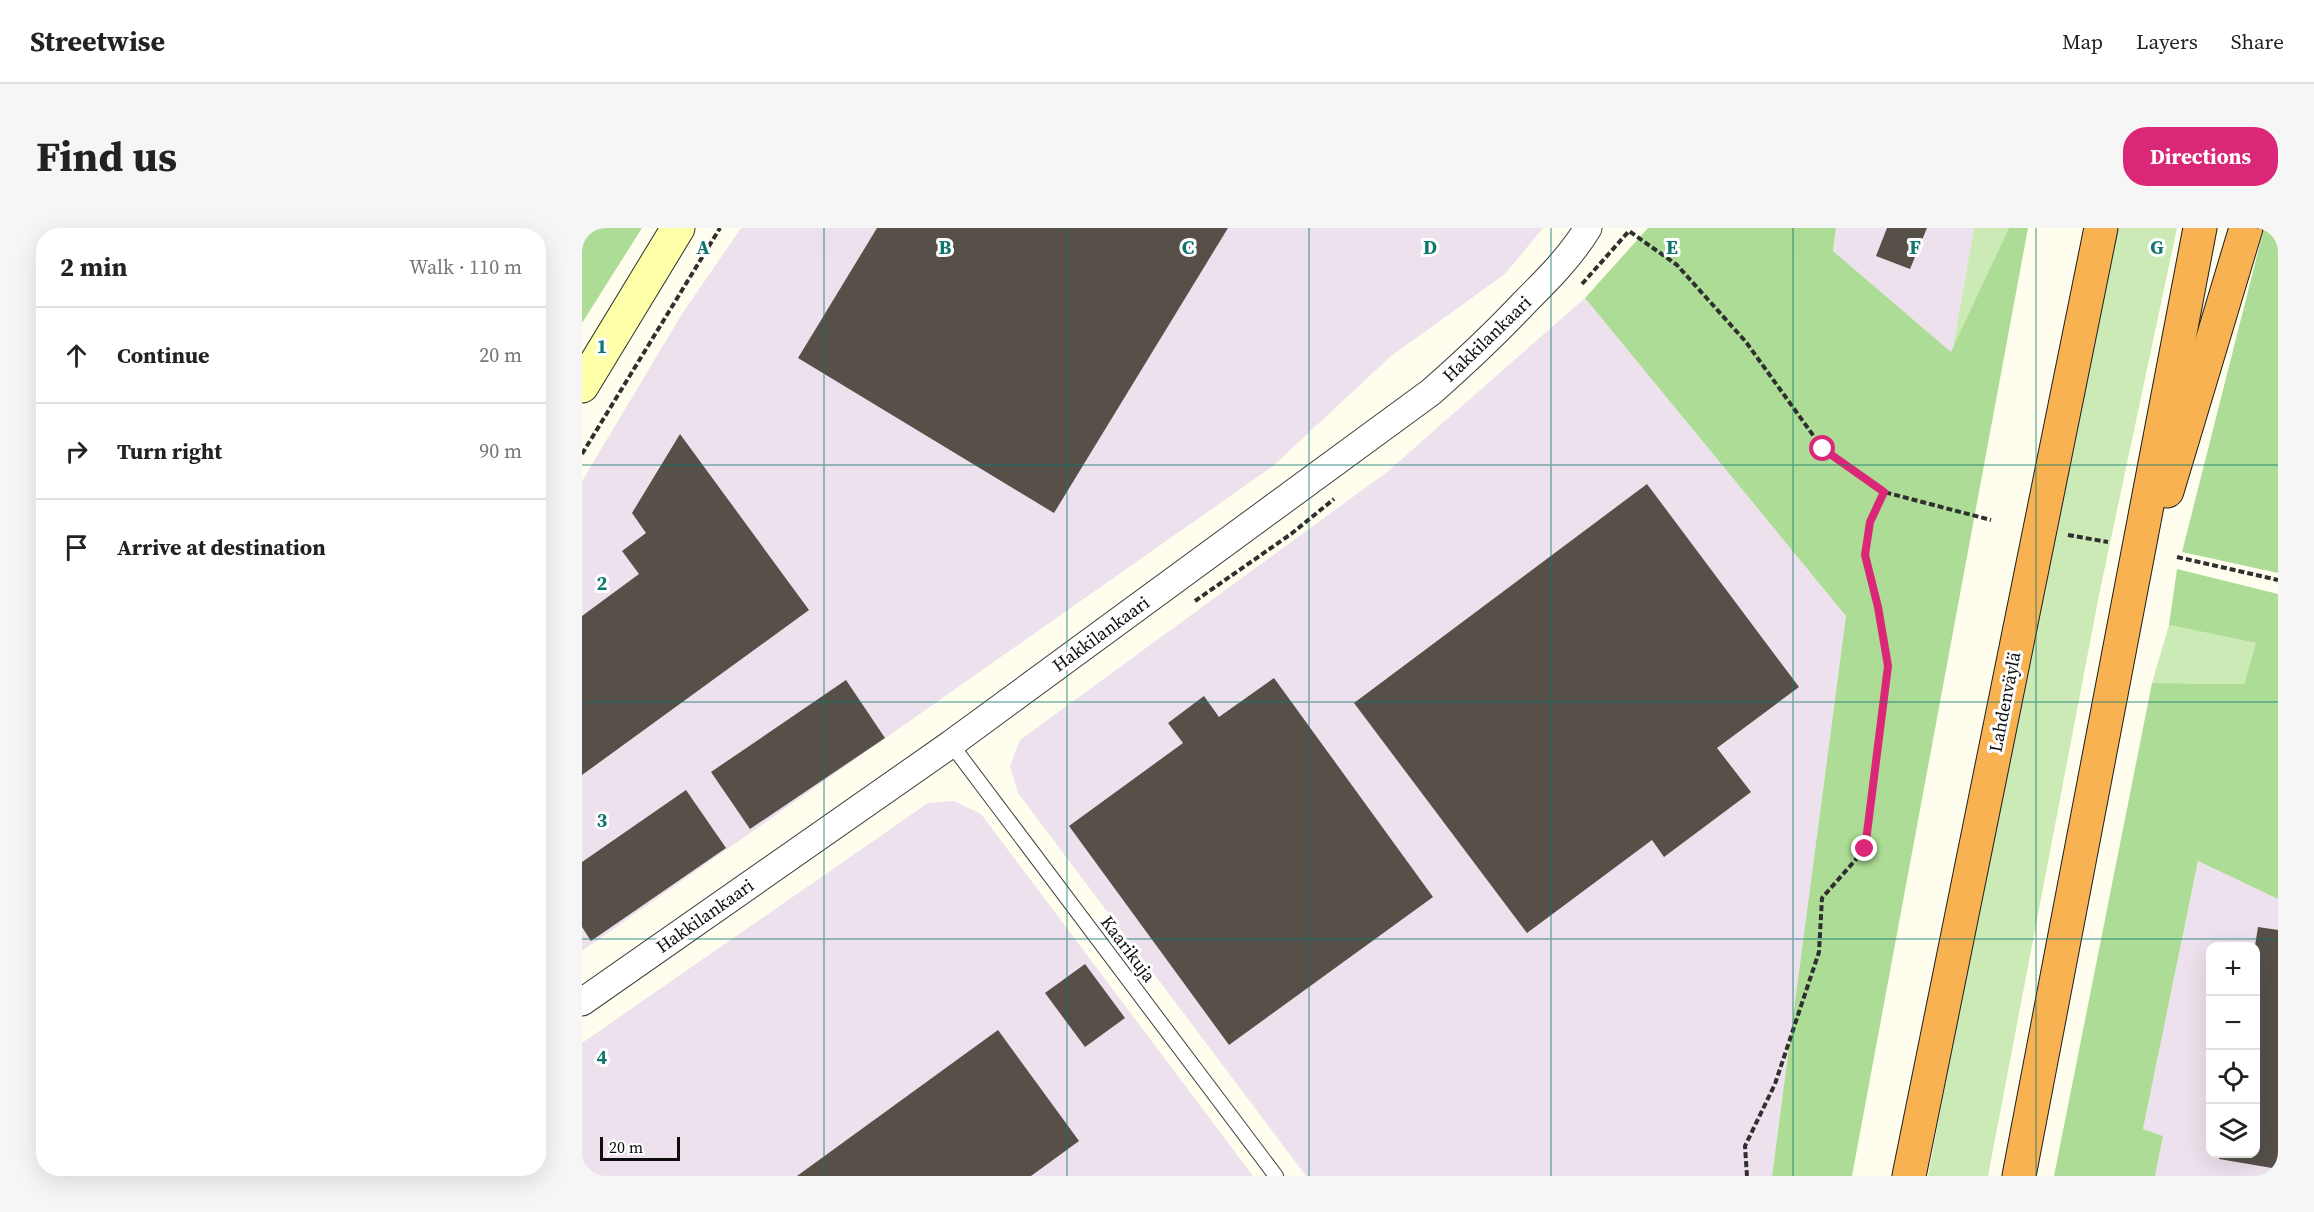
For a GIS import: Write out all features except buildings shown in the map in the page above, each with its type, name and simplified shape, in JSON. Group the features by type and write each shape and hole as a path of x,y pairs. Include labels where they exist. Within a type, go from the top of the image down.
{"highway":[{"name":"Lahdenväylä","path":"1909,1176 2101,228"},
{"path":"2019,1176 2200,228"},
{"path":"2121,643 2246,228"}],"main road":[{"path":"582,386 678,228"}],"street":[{"name":"Hakkilankaari","path":"582,1002 951,744 1431,392 1480,349 1534,294 1575,249 1588,228"}],"lane":[{"name":"Kaarikuja","path":"951,744 1276,1176"}],"path":[{"path":"582,454 720,228"},
{"path":"1578,288 1627,229 1677,265 1738,333 1823,449 1884,492 1991,520"},
{"path":"1747,1176 1745,1146 1775,1084 1819,952 1822,898 1865,849 1888,666 1878,607 1865,555 1870,522 1884,492"},
{"path":"1193,603 1291,534 1337,497"},
{"path":"2061,533 2108,542"},
{"path":"2177,557 2278,580"}],"shaded area":[{"path":"741,228 1543,228 1505,274 1391,356 1273,466 582,951 582,481 682,314"},
{"path":"1836,228 1974,228 1952,353 1833,251"},
{"path":"1585,298 1846,616 1772,1176 1306,1176 1018,793 1010,766 1020,740 1387,472"},
{"path":"954,801 981,814 1253,1176 582,1176 582,1043 928,803"},
{"path":"2198,861 2278,899 2278,1176 2155,1176 2163,1136 2143,1129"}],"green space":[{"path":"582,228 642,228 582,323"},
{"path":"1648,228 1836,228 1833,251 1951,352 2009,228 2028,228 1852,1176 1772,1176 1846,616 1585,298"},
{"path":"1974,228 2009,228 1952,353"},
{"path":"2118,228 2177,228 2099,595 1988,1176 1928,1176 2002,783"},
{"path":"2264,228 2278,228 2278,573 2182,552"},
{"path":"2177,569 2278,594 2278,899 2198,861 2143,1129 2163,1136 2155,1176 2054,1176 2152,683 2244,684 2256,643 2169,625"},
{"path":"2169,625 2256,643 2244,684 2152,683"}],"route":[{"path":"1823,449 1884,492 1870,522 1865,555 1878,607 1888,666 1865,849"}]}
